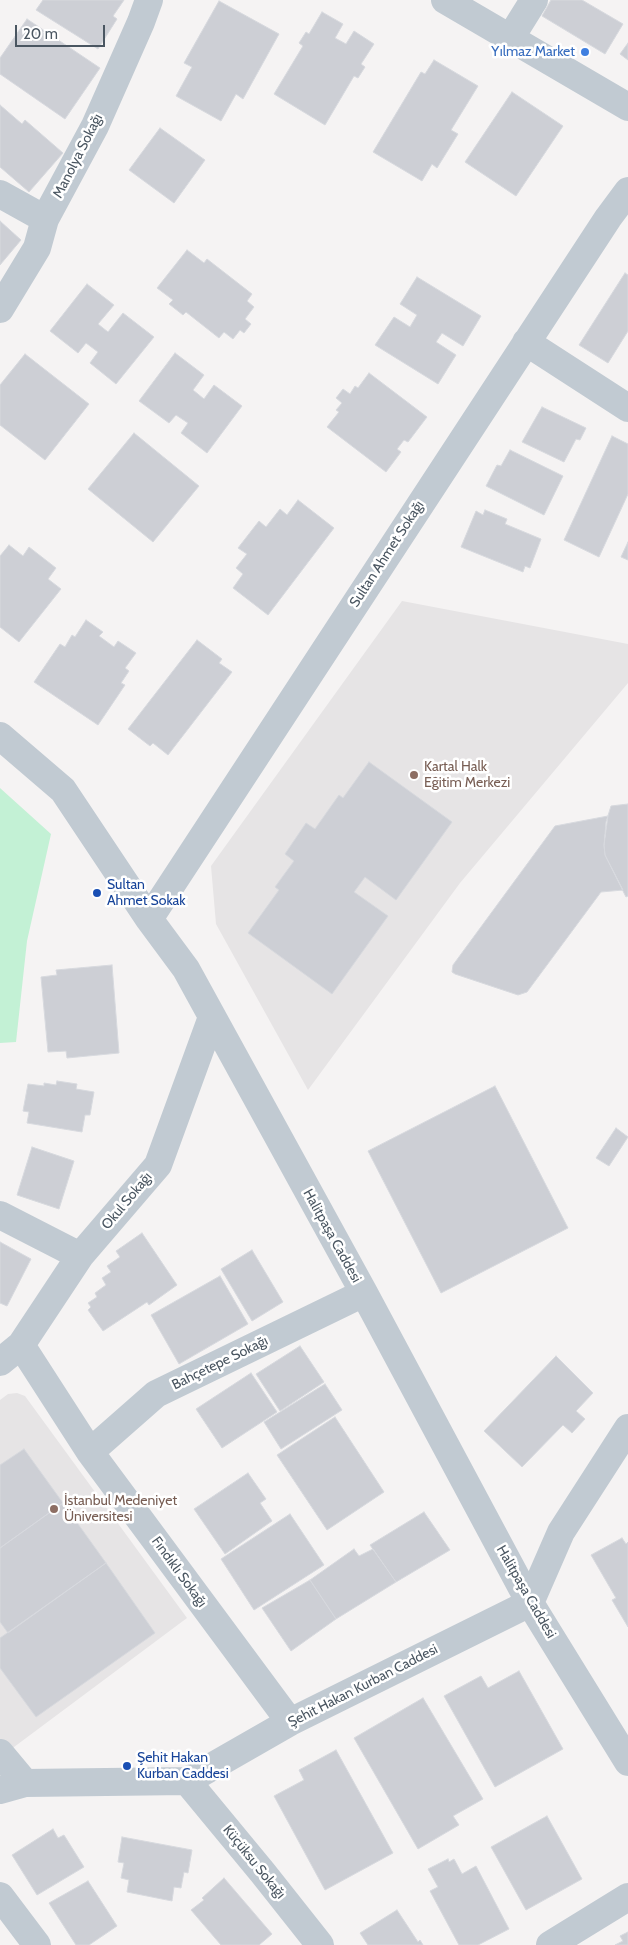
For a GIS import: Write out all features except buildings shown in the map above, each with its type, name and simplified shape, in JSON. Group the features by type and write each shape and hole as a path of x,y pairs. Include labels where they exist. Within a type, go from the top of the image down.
{"street":[{"name":"Manolya Sokağı","path":"0,308 37,248 45,220 95,126 149,0"},
{"path":"445,0 628,107"},
{"path":"511,37 534,0"},
{"name":"Sultan Ahmet Sokağı","path":"149,918 526,342 628,191"},
{"path":"0,194 45,220"},
{"path":"526,342 628,408"},
{"name":"Halitpaşa Caddesi","path":"0,736 63,790 149,918 186,969 364,1293 530,1603 628,1762"},
{"name":"Okul Sokağı","path":"0,1362 21,1345 80,1256 158,1165 212,1017"},
{"path":"0,1215 80,1256"},
{"name":"Bahçetepe Sokağı","path":"90,1452 156,1394 364,1293"},
{"name":"Fındıklı Sokağı","path":"21,1345 90,1452 290,1722"},
{"path":"530,1603 562,1532 628,1428"},
{"name":"Şehit Hakan Kurban Caddesi","path":"13,1787 187,1781 290,1722 530,1603"},
{"path":"0,1753 13,1787"},
{"name":"Küçüksu Sokağı","path":"187,1781 320,1945"},
{"path":"0,1896 37,1945"},
{"path":"550,1945 628,1897"}],"shaded area":[{"name":"Kartal Halk Eğitim Merkezi","path":"402,601 628,644 628,683 460,883 308,1090 216,924 211,866"},
{"name":"İstanbul Medeniyet Üniversitesi","path":"17,1393 25,1396 187,1618 10,1750 0,1739 0,1400 8,1394"}],"green space":[{"path":"0,788 51,834 27,941 16,1042 0,1043"}],"place":[{"name":"Yılmaz Market","path":"585,52"},
{"name":"Kartal Halk Eğitim Merkezi","path":"414,775"},
{"name":"Sultan Ahmet Sokak","path":"97,893"},
{"name":"İstanbul Medeniyet Üniversitesi","path":"54,1509"},
{"name":"Şehi̇t Hakan Kurban Caddesi̇","path":"127,1766"}]}
